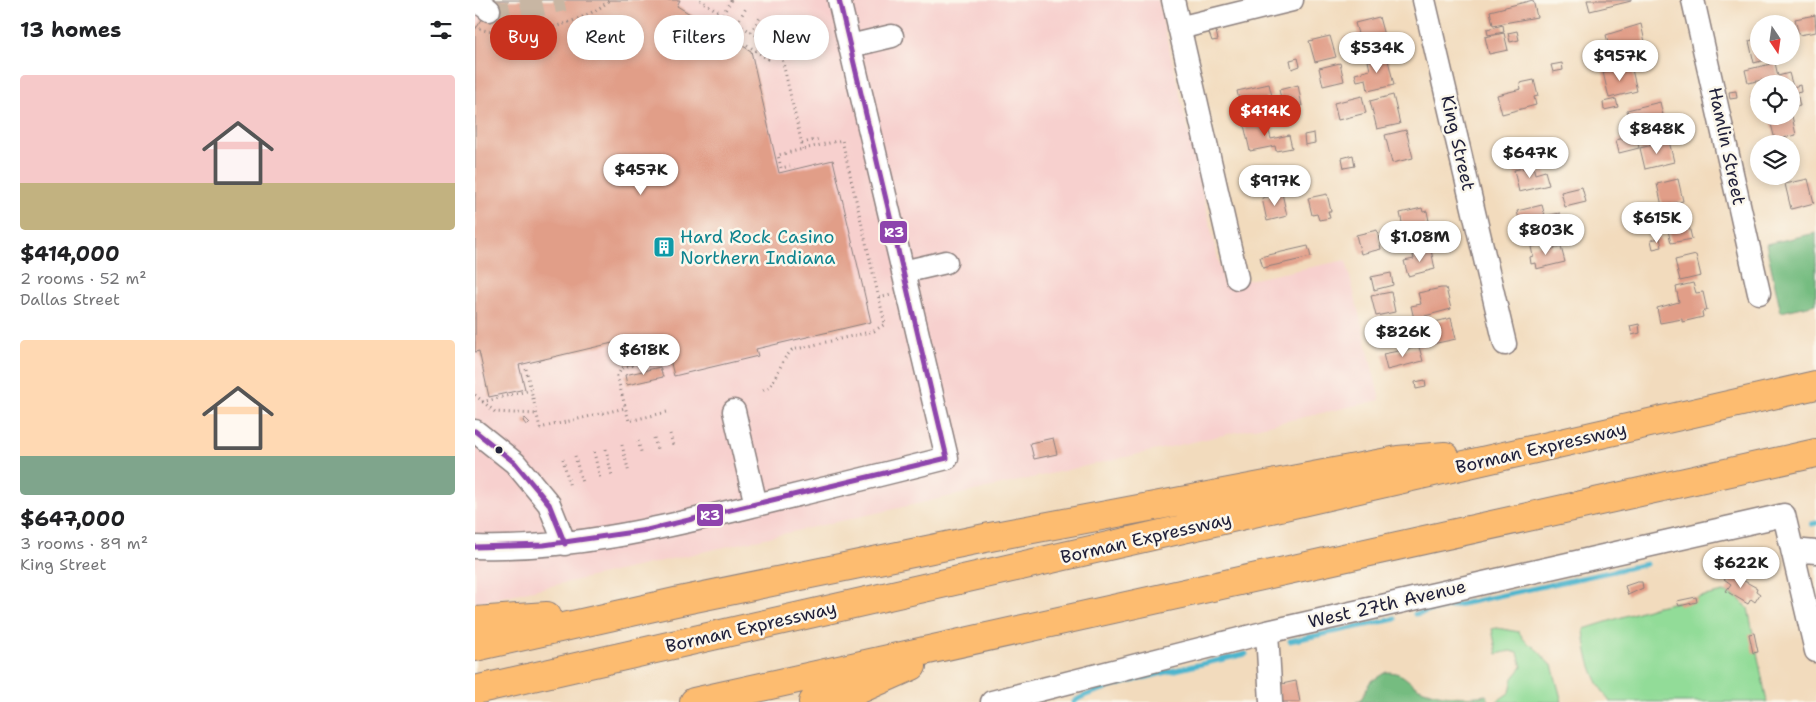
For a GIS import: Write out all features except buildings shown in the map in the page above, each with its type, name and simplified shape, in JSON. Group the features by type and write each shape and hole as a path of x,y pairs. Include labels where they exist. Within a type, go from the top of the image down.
{"highway":[{"name":"Borman Expressway","path":"475,690 1816,385"},
{"path":"475,647 681,601 990,537 1399,460 1551,446"},
{"path":"694,702 1816,453"},
{"path":"475,621 519,619 681,601"},
{"path":"813,702 859,690 964,643"}],"street":[{"path":"475,547 506,548 592,542 669,526 947,458 839,0"},
{"path":"1173,0 1237,278"},
{"path":"1179,28 1293,0"},
{"name":"King Street","path":"1425,0 1505,344"},
{"name":"Hamlin Street","path":"1693,0 1759,293"},
{"path":"850,46 892,36"},
{"path":"903,272 945,262"},
{"path":"734,411 756,505"},
{"path":"475,431 515,463 549,504 565,544"},
{"name":"West 27th Avenue","path":"992,702 1053,694 1267,632 1784,515 1792,550"},
{"path":"1816,552 1792,550 1816,651"},
{"path":"1267,632 1271,702"}],"path":[{"path":"475,27 500,34 524,32 583,18 595,12 610,0"},
{"path":"700,0 723,14 731,0"},
{"path":"709,5 712,0"},
{"path":"742,15 747,8"},
{"path":"751,32 754,27"},
{"path":"744,28 754,34"},
{"path":"747,46 754,50"},
{"path":"782,60 803,149"},
{"path":"802,143 819,139"},
{"path":"763,390 770,387 785,358 792,350 873,331 885,324 842,140 778,155 781,168 789,166"},
{"path":"667,358 620,370 617,376 628,420 631,421 667,412"},
{"path":"526,369 540,428 625,408"},
{"path":"482,402 531,390"},
{"path":"475,394 495,412 537,414"},
{"path":"670,434 673,448"},
{"path":"654,438 658,452"},
{"path":"638,441 642,455"},
{"path":"622,445 629,473"},
{"path":"606,449 612,476"},
{"path":"594,452 600,479"},
{"path":"575,456 582,483"},
{"path":"563,459 570,486"}],"shaded area":[{"path":"475,0 1158,0 1224,285 1346,260 1380,400 475,603"}],"green space":[{"path":"1816,233 1816,304 1781,312 1766,244"},
{"path":"1724,592 1738,598 1748,608 1767,702 1610,702 1599,685 1591,667 1584,629 1657,606"},
{"path":"1497,628 1519,632 1526,642 1534,647 1552,665 1562,702 1496,702 1510,692 1513,678 1522,667 1518,653 1510,651 1497,654 1492,629"},
{"path":"1386,672 1403,676 1418,688 1424,690 1455,696 1486,695 1490,702 1356,702 1362,698 1370,682"}],"waterway":[{"path":"1812,524 1816,523"},
{"path":"1415,614 1646,564"},
{"path":"1290,641 1395,619"},
{"path":"1074,702 1083,696 1126,682 1246,654"}],"tunnel":[{"path":"489,10 504,13 564,0"}],"transit line":[{"name":"R3","path":"475,547 544,545 647,530 947,458 839,0"},
{"name":"R3","path":"475,431 515,463 549,504 565,544"}],"place":[{"name":"Hard Rock Casino Northern Indiana","path":"664,247"}]}
